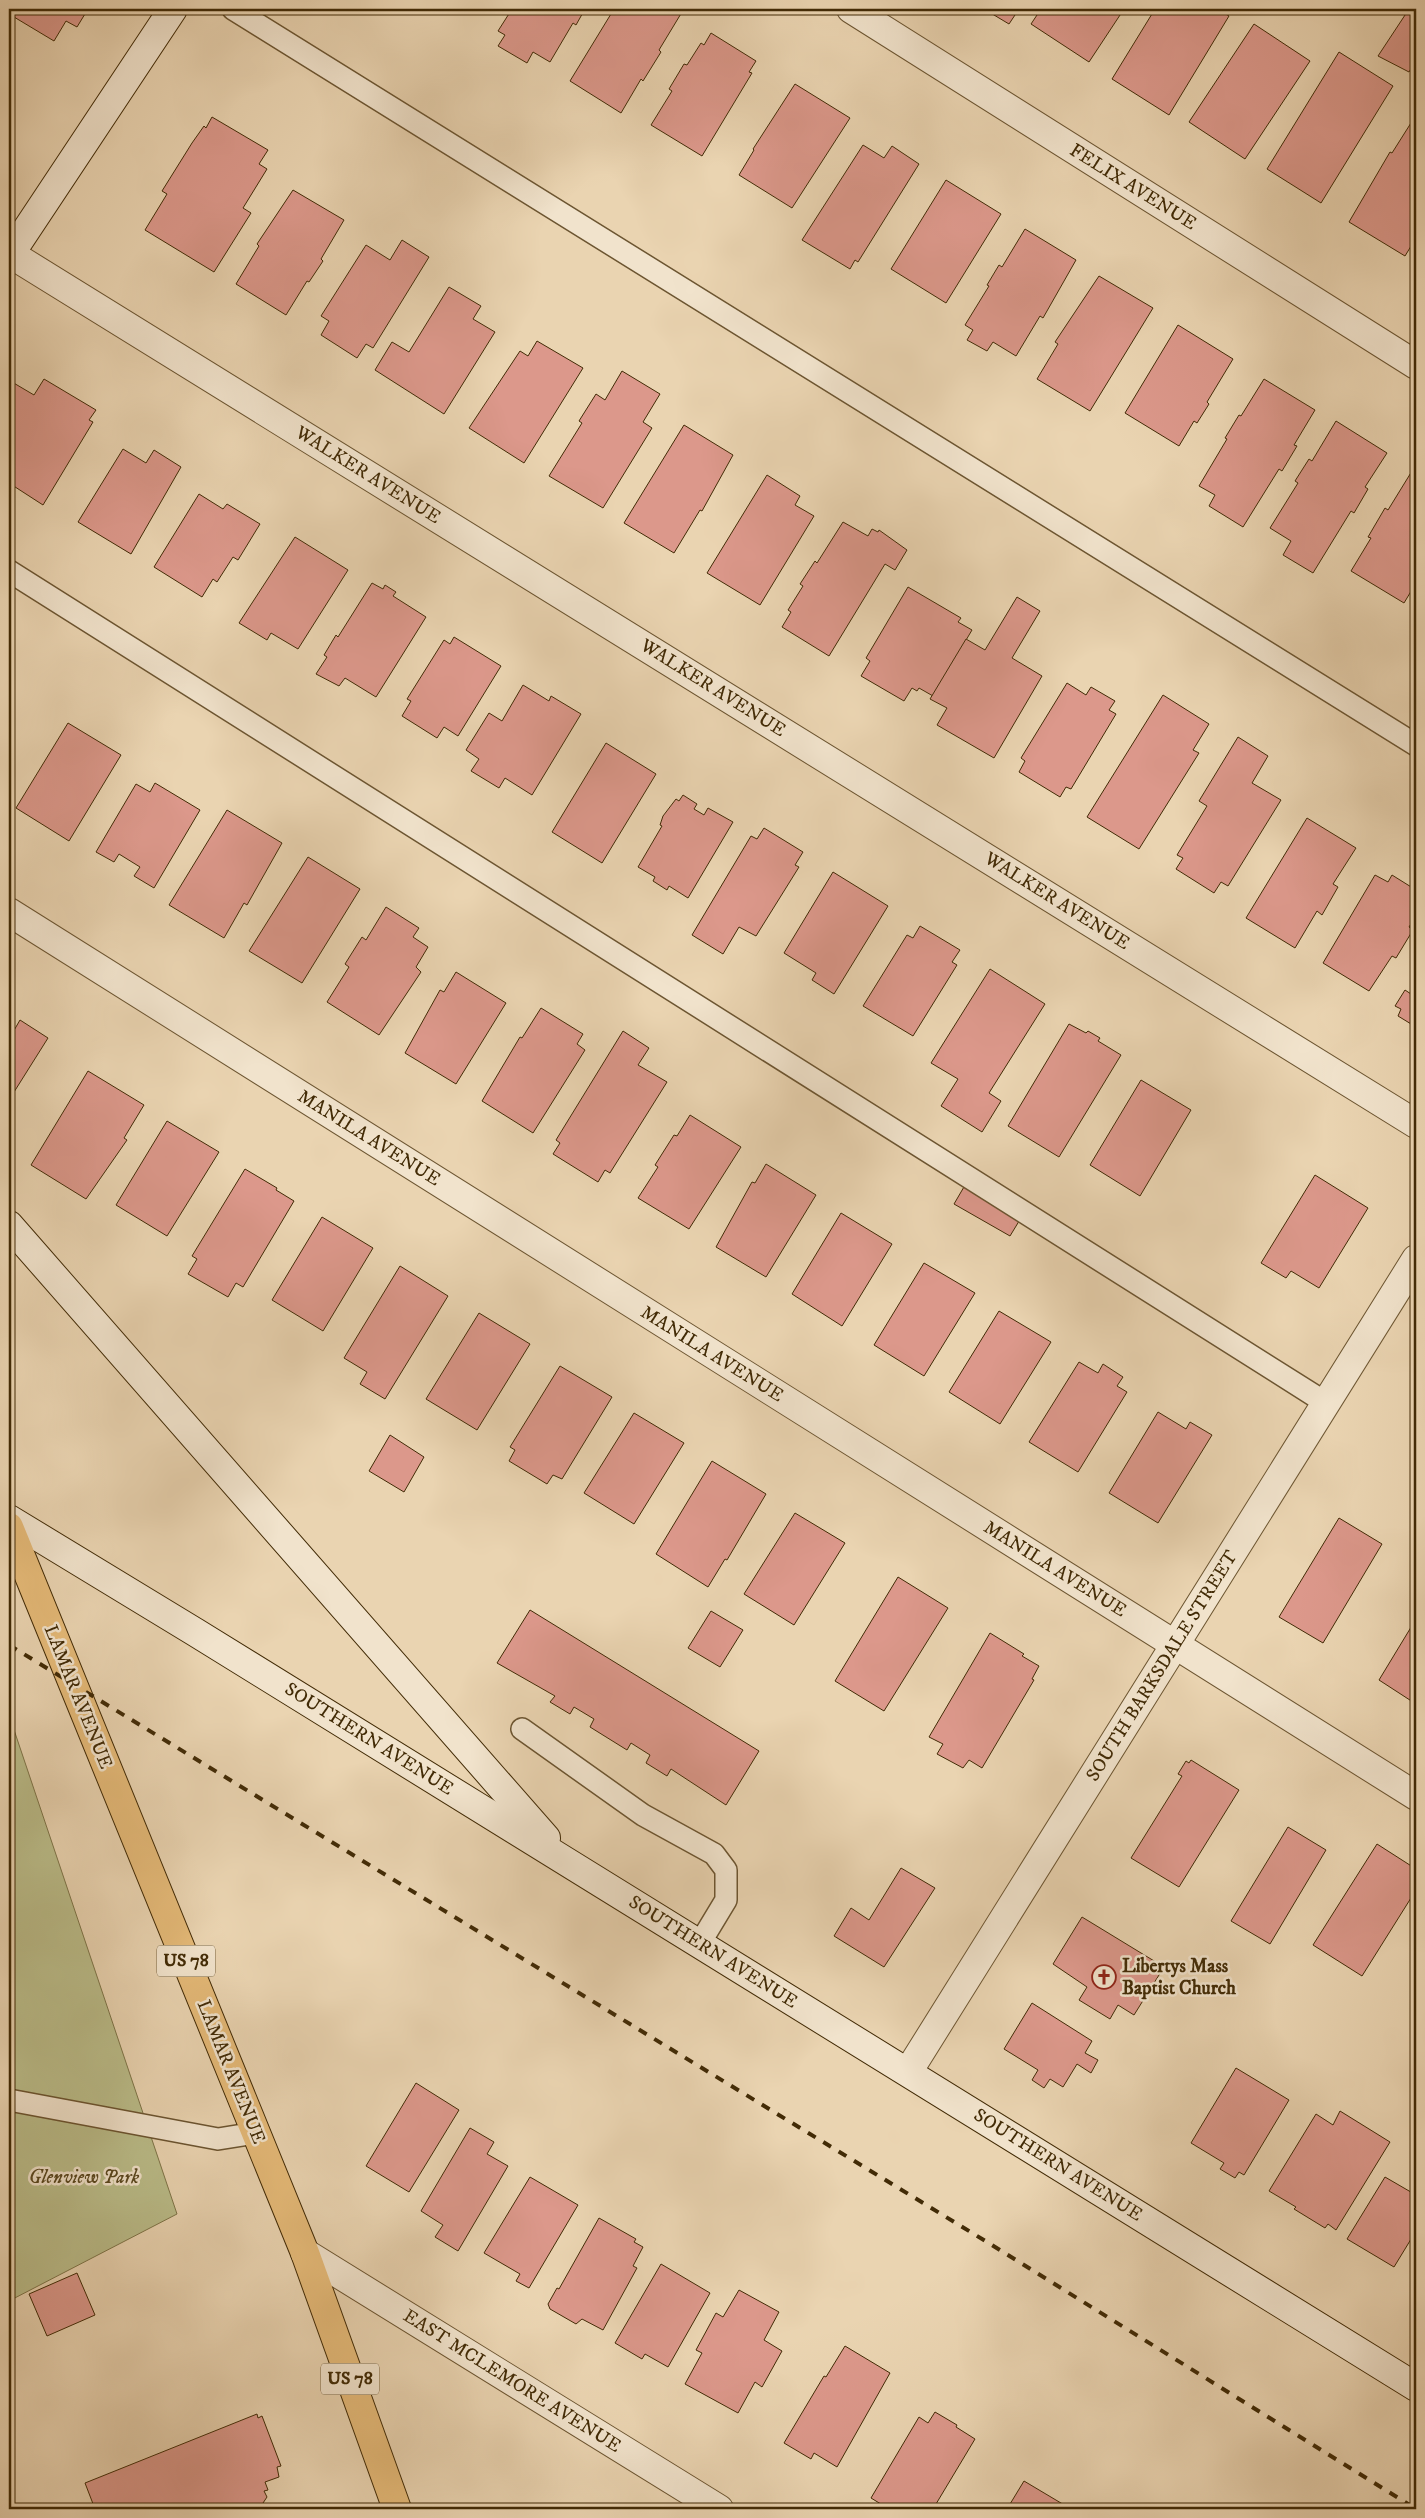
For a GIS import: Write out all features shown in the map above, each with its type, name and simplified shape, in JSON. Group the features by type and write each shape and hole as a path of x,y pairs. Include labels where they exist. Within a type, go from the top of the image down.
{"main road":[{"name":"LAMAR AVENUE","path":"9,1527 305,2253 396,2508"}],"street":[{"path":"9,254 173,9"},
{"name":"FELIX AVENUE","path":"851,9 1416,365"},
{"name":"WALKER AVENUE","path":"9,254 1416,1124"},
{"name":"MANILA AVENUE","path":"9,912 1416,1796"},
{"path":"9,1225 565,1860"},
{"name":"SOUTH BARKSDALE STREET","path":"908,2072 1416,1259"},
{"name":"SOUTHERN AVENUE","path":"9,1519 700,1943 1416,2387"},
{"name":"EAST MCLEMORE AVENUE","path":"305,2253 719,2509"}],"lane":[{"path":"233,9 1416,744"},
{"path":"9,571 1326,1403"},
{"path":"522,1729 644,1815 714,1854 726,1870 726,1900 700,1943"},
{"path":"9,2100 218,2139 256,2133"}],"green space":[{"name":"Glenview Park","path":"9,1715 177,2214 9,2301"}],"building":[{"path":"9,9 88,9 77,27 66,21 54,41 9,14"},
{"path":"512,9 585,9 576,25 573,23 550,62 533,52 527,63 498,46 505,35 498,31"},
{"path":"614,9 677,9 682,12 659,50 661,52 643,81 641,79 621,113 570,81"},
{"path":"984,9 1019,9 1009,24"},
{"path":"1041,9 1124,9 1089,62 1031,24"},
{"path":"1155,9 1217,9 1229,16 1169,115 1112,79"},
{"path":"1409,9 1416,9 1416,60 1409,72 1378,56"},
{"path":"1254,24 1310,61 1245,159 1189,122"},
{"path":"711,33 756,61 749,72 752,73 702,156 651,125 672,91 669,89 684,64 687,65 701,43 704,45"},
{"path":"1339,52 1393,86 1321,203 1267,169"},
{"path":"795,84 850,118 792,208 739,175 753,149"},
{"path":"1416,115 1416,238 1405,256 1349,222 1390,152 1392,153"},
{"path":"212,117 268,150 259,164 267,169 243,208 251,213 214,272 145,230 167,194 162,191 192,143 204,126 206,128"},
{"path":"863,145 884,158 892,146 919,164 858,262 855,260 850,269 802,240"},
{"path":"946,180 1001,214 946,303 891,269"},
{"path":"293,190 344,220 321,259 323,261 309,282 307,281 286,315 236,284 259,246 257,244"},
{"path":"1025,229 1076,260 1043,318 1040,316 1016,356 993,342 987,351 967,340 973,330 965,325 989,286 987,285 999,265 1002,267"},
{"path":"402,240 429,257 373,348 366,344 357,358 321,335 329,321 321,316 366,245 390,260"},
{"path":"1099,276 1153,308 1090,411 1037,379 1058,344 1055,342"},
{"path":"449,287 481,306 473,319 495,332 444,414 375,370 392,342 409,352"},
{"path":"1178,325 1233,359 1207,402 1209,404 1197,423 1194,421 1179,446 1125,413"},
{"path":"537,341 583,368 524,463 469,428 520,351 528,356"},
{"path":"622,371 660,394 643,422 652,428 603,508 549,476 582,423 579,421 596,394 605,400"},
{"path":"44,379 96,410 89,420 93,422 43,505 9,483 9,388 12,382 34,395"},
{"path":"1264,379 1315,410 1294,445 1297,446 1282,471 1279,469 1243,527 1209,506 1215,495 1199,486 1227,439 1225,438"},
{"path":"1336,421 1387,453 1365,487 1368,489 1354,513 1351,511 1313,573 1283,555 1291,541 1270,528 1298,483 1295,481 1309,459 1312,461"},
{"path":"684,425 733,455 702,511 700,510 674,553 624,523"},
{"path":"123,449 146,463 154,450 181,467 131,554 78,522"},
{"path":"1412,471 1416,473 1416,583 1404,603 1351,571 1371,538 1368,537 1385,508 1388,510"},
{"path":"767,475 800,496 795,505 814,516 760,605 707,573"},
{"path":"199,494 223,509 227,504 260,524 238,560 233,557 217,582 213,579 202,597 154,567"},
{"path":"843,522 868,536 872,529 878,532 879,530 907,550 895,570 885,564 829,656 782,627 791,612 788,610 803,586 800,584 815,561 817,563"},
{"path":"295,537 348,570 298,649 271,633 267,640 239,623"},
{"path":"372,583 383,589 385,585 396,592 393,596 426,617 376,697 345,678 339,686 316,674 327,657 324,655 336,635 338,637"},
{"path":"908,587 961,618 958,622 972,630 933,696 919,688 917,691 912,688 904,701 861,676 870,661 866,658"},
{"path":"1017,597 1040,611 1012,658 1042,676 994,758 937,725 947,708 930,699 966,639 985,650"},
{"path":"454,637 501,666 458,736 444,727 437,738 402,716 411,701 407,699 444,640 450,644"},
{"path":"1067,683 1086,695 1091,687 1115,701 1109,710 1116,714 1071,789 1066,787 1060,797 1019,772 1025,761 1021,758"},
{"path":"523,685 549,701 551,696 581,714 532,795 505,778 499,788 471,771 479,759 466,750 489,713 502,721"},
{"path":"1163,695 1209,724 1193,750 1199,753 1139,849 1087,817"},
{"path":"68,723 121,755 69,841 16,808"},
{"path":"1238,737 1268,756 1252,783 1281,800 1228,886 1221,882 1214,893 1176,869 1183,858 1177,855 1207,806 1199,801"},
{"path":"606,743 656,774 602,863 552,832"},
{"path":"155,783 200,810 154,888 134,876 140,867 119,854 114,862 96,852 136,784 150,792"},
{"path":"683,795 697,804 694,809 704,815 708,808 733,822 688,898 669,886 667,890 653,881 655,877 638,867 662,826 660,825 663,816 676,799 679,801"},
{"path":"227,810 282,843 247,905 244,903 224,938 169,905"},
{"path":"1307,818 1356,848 1333,884 1338,887 1322,915 1317,911 1295,948 1246,918"},
{"path":"764,828 803,852 795,865 799,867 756,936 739,927 723,954 692,935 751,836 757,839"},
{"path":"308,857 360,889 302,983 249,951"},
{"path":"833,872 888,906 834,994 812,980 816,973 784,953"},
{"path":"1375,875 1388,882 1392,875 1416,890 1416,916 1409,927 1413,930 1396,958 1392,956 1369,991 1323,963"},
{"path":"386,907 419,928 413,937 428,947 416,967 421,972 379,1035 327,1002 349,967 345,964 362,937 366,940"},
{"path":"920,926 960,950 952,962 957,965 913,1036 863,1006 907,935 913,938"},
{"path":"990,969 1045,1004 989,1093 1001,1101 982,1132 941,1106 958,1079 931,1063"},
{"path":"456,972 506,1003 456,1084 405,1053 440,990 444,992"},
{"path":"1416,985 1416,1027 1398,1016 1401,1009 1395,1006 1405,990 1411,994"},
{"path":"541,1008 583,1034 577,1044 585,1050 533,1133 482,1101 520,1037 522,1038"},
{"path":"20,1020 48,1038 9,1100 9,1039"},
{"path":"1069,1024 1100,1038 1098,1041 1121,1055 1059,1157 1008,1126"},
{"path":"623,1031 649,1048 638,1065 667,1082 610,1173 605,1170 598,1182 553,1154 560,1143 556,1140"},
{"path":"88,1071 144,1105 124,1138 127,1140 86,1199 31,1165"},
{"path":"1141,1080 1191,1110 1140,1196 1090,1165"},
{"path":"690,1115 741,1147 689,1229 638,1198 658,1167 655,1165 674,1135 677,1136"},
{"path":"167,1121 219,1152 167,1236 116,1205"},
{"path":"766,1164 816,1195 766,1277 716,1247 752,1182 755,1183"},
{"path":"245,1169 277,1188 276,1190 294,1201 243,1287 236,1283 228,1297 188,1274 197,1259 192,1256"},
{"path":"1315,1175 1368,1208 1319,1288 1291,1271 1286,1278 1261,1263"},
{"path":"968,1180 1024,1213 1010,1236 954,1204"},
{"path":"841,1213 892,1244 842,1326 792,1294"},
{"path":"322,1217 373,1248 323,1331 272,1300"},
{"path":"924,1263 975,1293 924,1376 874,1345"},
{"path":"400,1266 448,1296 385,1399 360,1384 367,1372 344,1358"},
{"path":"999,1311 1051,1342 1000,1424 949,1392"},
{"path":"479,1313 530,1344 477,1430 426,1399"},
{"path":"1079,1362 1098,1373 1103,1364 1123,1377 1117,1386 1127,1392 1078,1472 1029,1442"},
{"path":"560,1366 612,1397 562,1479 553,1475 547,1484 509,1461 515,1450 510,1447"},
{"path":"1158,1412 1186,1429 1190,1422 1212,1435 1158,1523 1109,1493"},
{"path":"634,1413 684,1443 634,1524 584,1493"},
{"path":"390,1435 424,1457 404,1492 369,1471"},
{"path":"712,1461 766,1494 727,1560 725,1559 708,1587 656,1554"},
{"path":"795,1513 845,1543 794,1625 744,1594"},
{"path":"1339,1518 1382,1544 1323,1643 1279,1617"},
{"path":"898,1577 948,1608 884,1711 835,1681"},
{"path":"530,1610 759,1751 726,1805 671,1769 667,1776 646,1763 650,1755 631,1743 627,1750 590,1727 594,1719 574,1707 570,1714 550,1702 555,1696 497,1663"},
{"path":"711,1611 743,1630 720,1667 688,1648"},
{"path":"1416,1619 1416,1704 1379,1680"},
{"path":"990,1633 1024,1654 1022,1656 1039,1666 1032,1679 1034,1680 982,1768 969,1760 963,1768 937,1754 943,1744 929,1737"},
{"path":"1191,1760 1239,1790 1179,1887 1131,1858 1182,1776 1178,1774 1186,1761 1189,1763"},
{"path":"1288,1827 1326,1850 1270,1944 1231,1921"},
{"path":"1377,1844 1416,1869 1416,1890 1362,1976 1313,1945"},
{"path":"901,1868 935,1888 884,1967 834,1936 851,1908 869,1920"},
{"path":"1082,1917 1164,1967 1134,2015 1118,2005 1110,2019 1079,2000 1087,1987 1053,1964"},
{"path":"1416,1955 1416,1966 1411,1963"},
{"path":"1032,2003 1092,2041 1085,2053 1098,2060 1091,2073 1077,2064 1063,2087 1050,2079 1044,2088 1032,2080 1038,2070 1004,2049"},
{"path":"1236,2068 1289,2100 1244,2175 1239,2172 1235,2178 1220,2169 1224,2163 1191,2143"},
{"path":"416,2083 459,2110 409,2192 366,2166"},
{"path":"1340,2111 1390,2142 1336,2230 1328,2224 1325,2228 1294,2209 1296,2207 1269,2191 1316,2114 1333,2125"},
{"path":"470,2128 494,2142 487,2154 508,2166 458,2251 435,2237 443,2225 421,2211"},
{"path":"530,2177 578,2205 529,2288 516,2281 520,2274 484,2253"},
{"path":"1385,2177 1416,2195 1416,2231 1394,2267 1347,2239"},
{"path":"599,2218 636,2239 634,2242 643,2247 633,2266 637,2268 603,2330 582,2319 576,2324 550,2309 548,2304 557,2288 559,2289"},
{"path":"661,2264 710,2293 668,2367 645,2354 642,2359 615,2343"},
{"path":"77,2273 95,2315 47,2336 29,2294"},
{"path":"739,2290 779,2312 764,2340 782,2351 762,2387 755,2382 738,2413 685,2384 702,2353 696,2350 716,2313 723,2317"},
{"path":"845,2346 890,2373 837,2467 814,2453 811,2459 784,2443 824,2376 826,2377"},
{"path":"935,2412 957,2425 956,2427 975,2439 933,2509 889,2509 871,2498 919,2417 928,2423"},
{"path":"257,2414 258,2418 262,2416 281,2466 277,2467 279,2477 265,2482 268,2490 264,2491 267,2497 259,2509 95,2509 85,2483"},
{"path":"1024,2481 1071,2509 1007,2509"}],"railway":[{"path":"9,1645 987,2242 1416,2509"}],"place":[{"name":"Libertys Mass Baptist Church","path":"1104,1977"}]}
